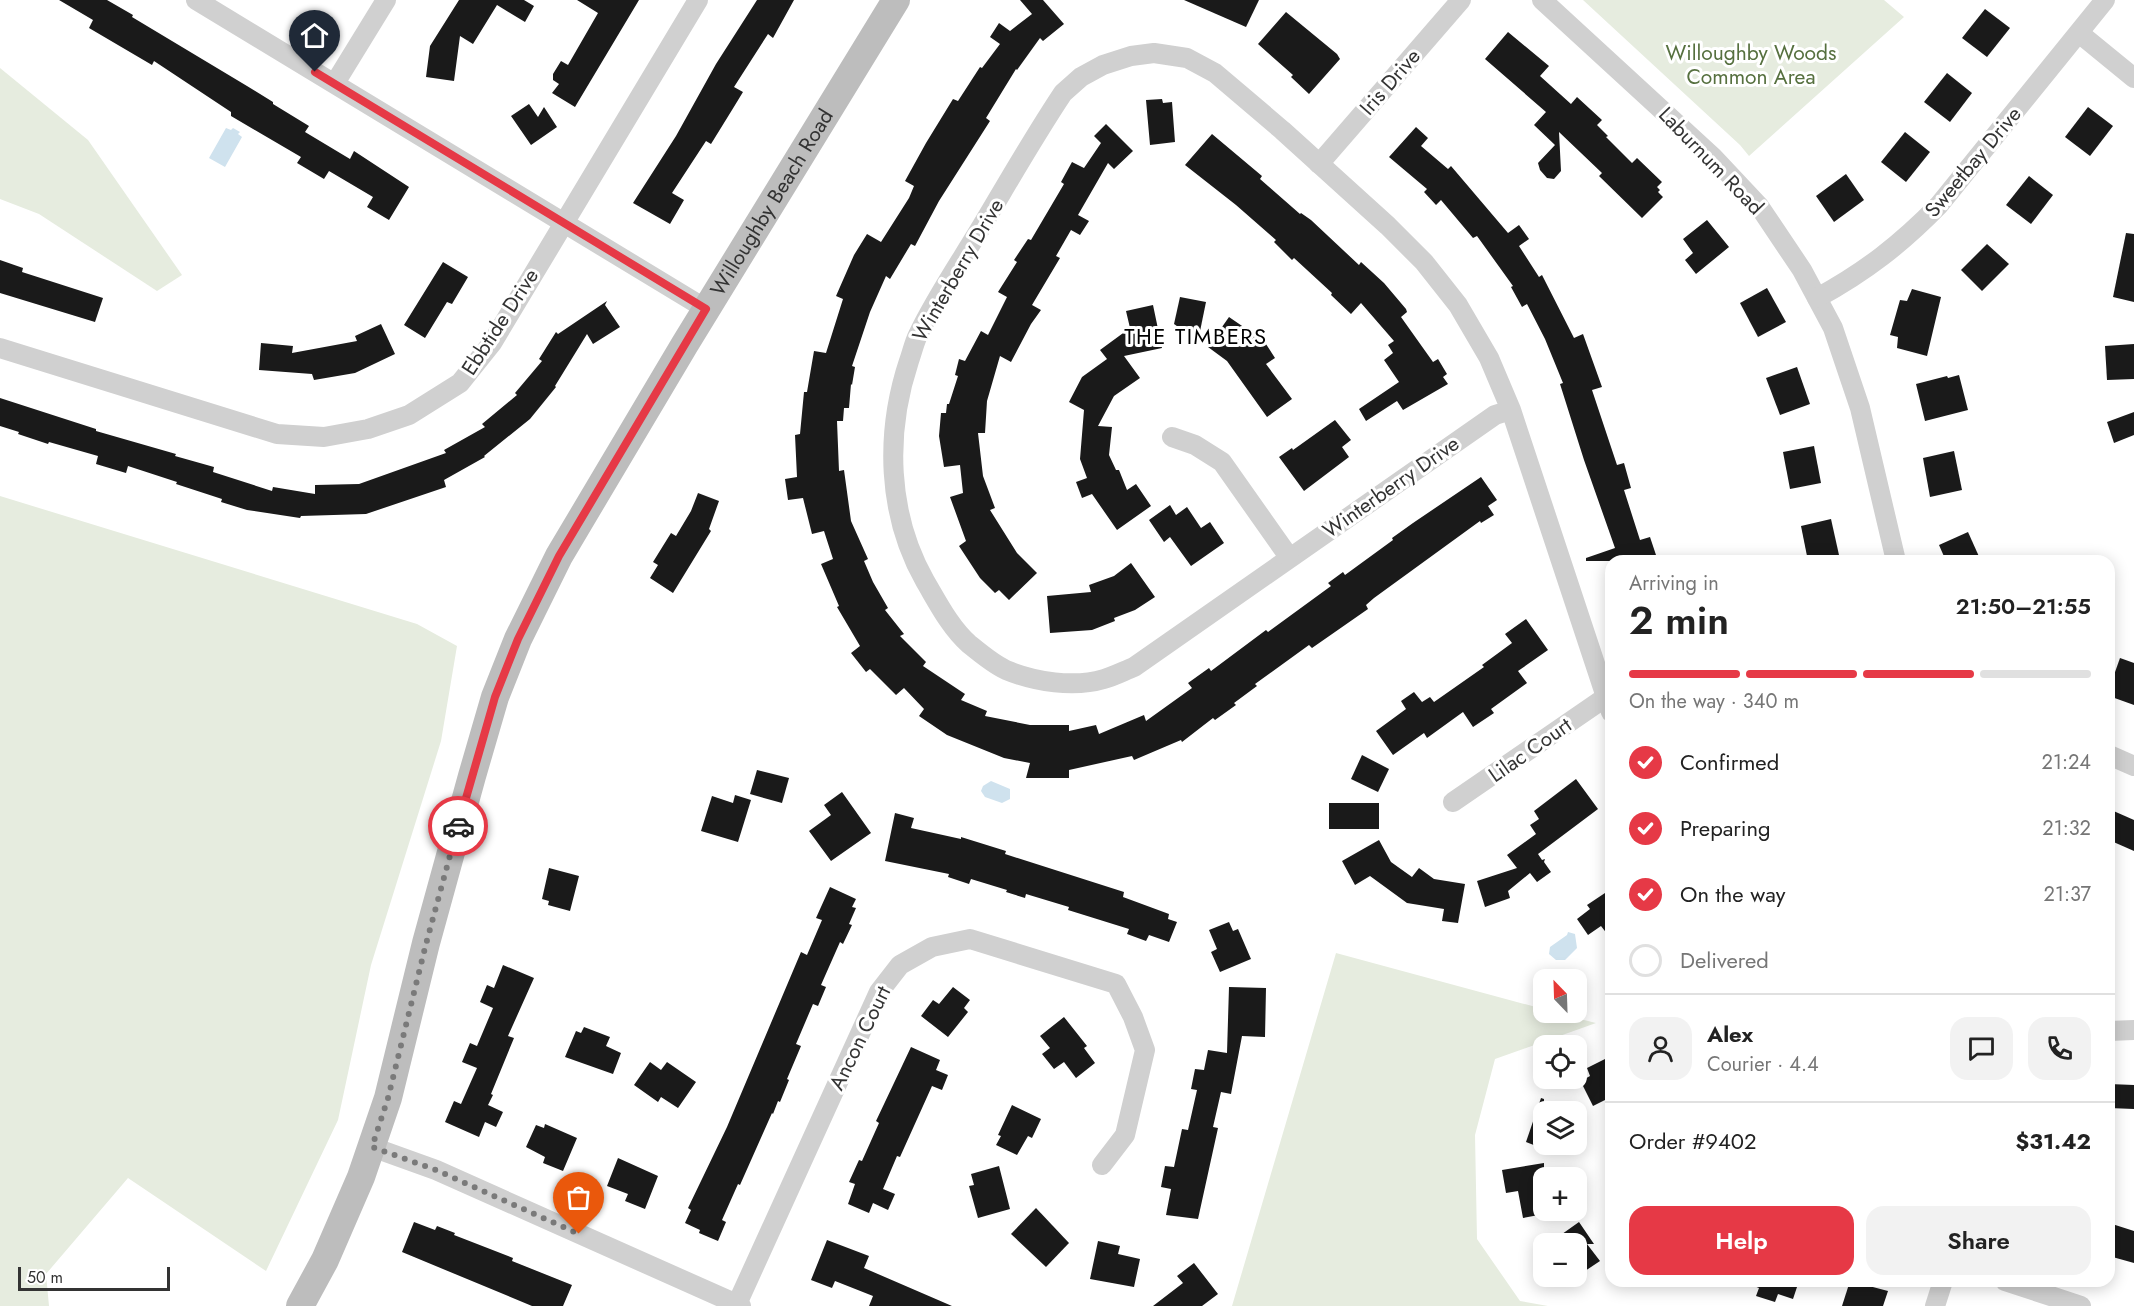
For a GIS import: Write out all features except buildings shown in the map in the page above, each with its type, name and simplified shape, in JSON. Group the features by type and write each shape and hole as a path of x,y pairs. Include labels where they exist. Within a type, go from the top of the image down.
{"street":[{"path":"196,0 706,309"},
{"path":"335,83 386,0"},
{"name":"Ebbtide Drive","path":"0,348 277,434 324,437 368,429 409,415 460,383 492,343 698,0"},
{"name":"Willoughby Beach Road","path":"300,1306 325,1260 372,1147 388,1098 426,944 495,697 518,639 559,556 706,309 896,0"},
{"name":"Iris Drive","path":"1319,164 1461,0"},
{"name":"Laburnum Road","path":"1542,0 1713,157 1759,206 1802,270 1833,328 1860,408 1895,555"},
{"name":"Sweetbay Drive","path":"1817,298 1883,258 1910,235 1939,205 2105,0"},
{"path":"2079,33 2134,78"},
{"name":"Winterberry Drive","path":"1511,410 1495,415 1134,667 1104,679 1070,683 1040,680 1005,670 961,636 942,611 918,568 899,511 894,474 894,416 900,387 917,336 1063,93 1081,77 1103,65 1131,56 1154,53 1187,58 1215,73 1388,226 1424,262 1451,297 1489,358 1511,410 1605,695"},
{"path":"1172,437 1195,446 1222,462 1289,557"},
{"name":"Lilac Court","path":"1453,802 1605,706"},
{"path":"2115,758 2134,766"},
{"name":"Ancon Court","path":"739,1305 879,992 900,965 932,947 970,939 1116,984 1133,1017 1145,1050 1125,1135 1101,1165"},
{"path":"2115,1031 2134,1030"},
{"path":"372,1147 436,1170 739,1305"},
{"path":"1935,1306 1941,1287"},
{"path":"2023,1287 2081,1306"}],"green space":[{"name":"Willoughby Woods Common Area","path":"1583,0 1884,0 1904,17 1749,156 1740,145"},
{"path":"0,68 88,140 182,275 157,291 39,214 0,199"},
{"path":"0,496 417,624 457,646 441,741 371,965 338,1120 266,1271 128,1178 46,1274 49,1306 0,1306"},
{"path":"1336,953 1533,1006 1533,1023 1587,1023 1587,1021 1596,1023 1562,1035 1533,1035 1533,1045 1495,1059 1475,1135 1477,1239 1520,1301 1548,1306 1232,1306"}],"water":[{"path":"226,128 231,130 233,128 240,132 238,134 242,137 225,167 209,158"},
{"path":"991,781 1010,789 1010,799 1002,803 985,797 981,791 983,786"},
{"path":"1568,932 1575,934 1577,948 1565,960 1556,960 1549,954 1550,947"}],"way so far":[{"path":"458,826 388,1098 372,1147 436,1170 579,1234"}],"district":[{"name":"THE TIMBERS","path":"1196,336"}],"route":[{"path":"315,72 706,309 559,556 518,639 495,697 458,826"}]}
